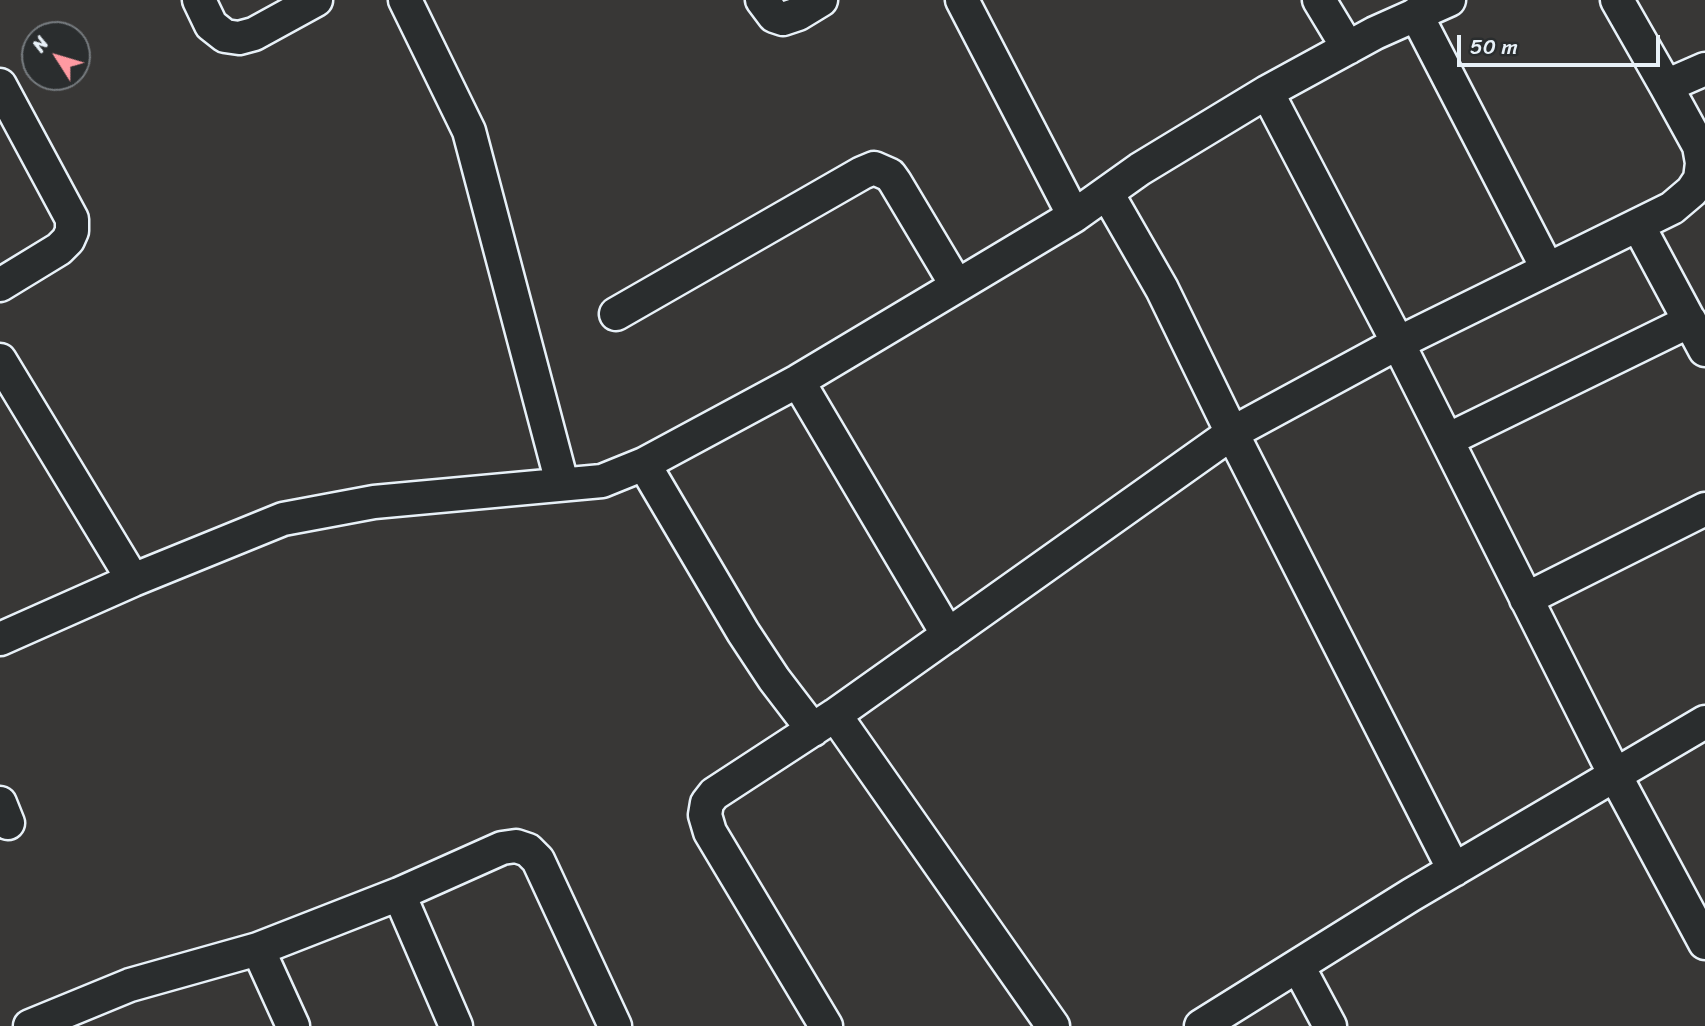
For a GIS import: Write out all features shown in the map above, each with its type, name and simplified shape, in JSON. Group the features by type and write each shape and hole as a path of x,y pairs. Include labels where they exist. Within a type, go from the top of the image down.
{"street":[{"path":"199,0 211,25 225,36 239,38 254,34 316,0"},
{"path":"405,0 469,131 562,483"},
{"path":"762,0 774,16 783,19 798,14 821,0"},
{"path":"962,0 1074,216"},
{"path":"1319,0 1348,48"},
{"path":"0,639 133,580 283,519 374,502 602,481 644,464 798,381 957,286 1074,216 1140,169 1266,92 1348,48 1449,0"},
{"path":"826,1026 710,832 705,815 707,803 713,794 824,722 1232,433 1398,343 1672,208 1692,191 1703,181 1699,146 1616,0"},
{"path":"1416,14 1547,268"},
{"path":"1666,86 1705,69"},
{"path":"0,85 72,219 72,230 68,240 59,248 0,285"},
{"path":"1266,92 1398,343 1615,775 1705,943"},
{"path":"616,314 874,168 890,175 895,182 957,286"},
{"path":"1107,192 1162,289 1232,433 1454,870"},
{"path":"1638,225 1705,349"},
{"path":"1447,440 1690,321"},
{"path":"0,360 133,580"},
{"path":"798,381 948,635"},
{"path":"644,464 743,632 774,679 824,722 1053,1026"},
{"path":"1526,599 1705,509"},
{"path":"1201,1026 1454,870 1705,722"},
{"path":"30,1026 130,985 258,949 399,894 502,848 516,846 528,850 538,860 615,1026"},
{"path":"399,894 456,1026"},
{"path":"258,949 293,1026"},
{"path":"1298,966 1330,1026"}]}
